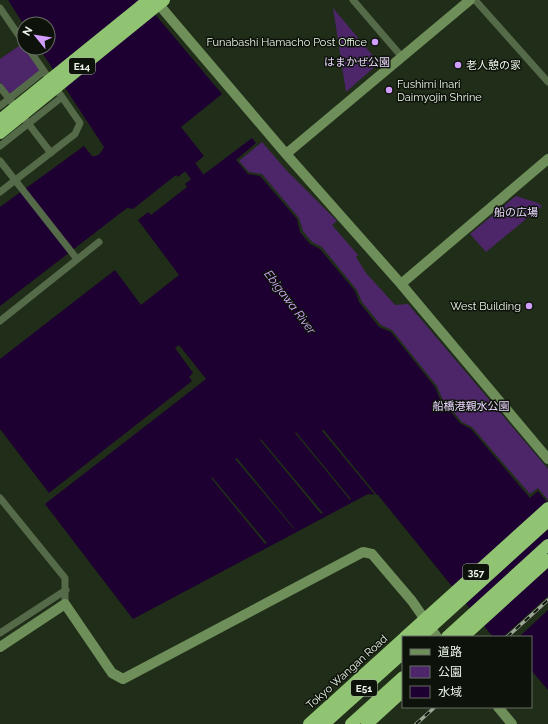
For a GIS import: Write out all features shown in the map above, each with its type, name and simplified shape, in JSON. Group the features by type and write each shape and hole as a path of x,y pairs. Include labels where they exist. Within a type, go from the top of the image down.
{"highway":[{"name":"E14","path":"0,120 148,0"},
{"name":"E14","path":"0,133 164,0"},
{"name":"Tokyo Wangan Road","path":"406,636 548,508"},
{"path":"421,636 548,522"},
{"path":"448,636 548,545"},
{"path":"464,636 548,560"},
{"name":"Tokyo Wangan Road","path":"309,724 402,640"},
{"name":"E51","path":"324,724 402,654"},
{"name":"E51","path":"350,724 402,678"},
{"path":"367,724 402,693"}],"street":[{"path":"155,0 286,154 401,284 548,459"},
{"path":"353,0 402,57"},
{"path":"286,154 470,0"},
{"path":"475,0 548,82"},
{"path":"0,8 16,31"},
{"path":"0,192 75,134 80,123 34,56"},
{"path":"0,106 44,71"},
{"path":"0,87 51,153"},
{"path":"0,146 62,97"},
{"path":"401,284 548,159"},
{"path":"0,161 76,257"},
{"path":"0,321 76,257 99,242"},
{"path":"0,498 65,578 65,604 112,673 123,679 363,552 372,554 412,601 436,636"},
{"path":"0,633 66,590"},
{"path":"0,647 65,604"},
{"path":"499,708 512,724"}],"green space":[{"name":"はまかぜ公園","path":"333,8 379,63 346,92"},
{"path":"16,48 16,56 30,56 40,71 11,95 0,82 0,59"},
{"name":"船橋港親水公園","path":"262,142 286,170 337,221 332,225 358,255 356,257 366,273 395,305 408,304 548,469 548,500 538,488 530,494 472,427 462,422 442,398 437,386 392,330 381,325 362,302 357,290 322,247 312,242 303,231 299,218 262,174 249,172 239,161"},
{"name":"船の広場","path":"516,196 538,203 542,206 486,252 470,234"}],"water":[{"path":"8,0 143,0 222,94 181,127 204,156 178,177 176,175 133,209 127,208 0,306 0,207 84,146 92,156 99,154 104,147 44,56 56,56 56,16 18,16"},
{"path":"252,138 256,143 236,160 248,174 260,176 297,219 300,232 310,244 320,249 355,291 359,302 379,327 391,332 435,387 440,399 460,423 471,429 530,498 538,491 548,503 548,690 532,671 532,636 492,636 378,495 368,494 133,619 45,504 206,379 179,345 175,348 193,373 189,377 192,381 49,493 0,429 0,359 115,270 141,305 179,275 138,220 148,212 151,215 187,187 185,184 199,173 203,175"}],"pier":[{"path":"179,346 205,378 58,491 203,378 179,348 177,349 195,373 176,349"},
{"path":"323,429 377,495 375,495 322,431"},
{"path":"296,432 351,499 350,500 295,433"},
{"path":"261,439 323,513 321,514 260,440"},
{"path":"237,458 295,529 235,459"},
{"path":"212,477 267,543 265,544 211,478"},
{"path":"548,596 548,610 520,636 504,636"}],"waterway":[{"name":"Ebigawa River","path":"180,153 206,189"}],"railway":[{"path":"508,636 548,600"},
{"path":"416,724 434,708"}],"place":[{"name":"Funabashi Hamacho Post Office","path":"375,42"},
{"name":"老人憩の家","path":"458,65"},
{"name":"Fushimi Inari Daimyojin Shrine","path":"389,90"},
{"name":"West Building","path":"529,306"}]}
